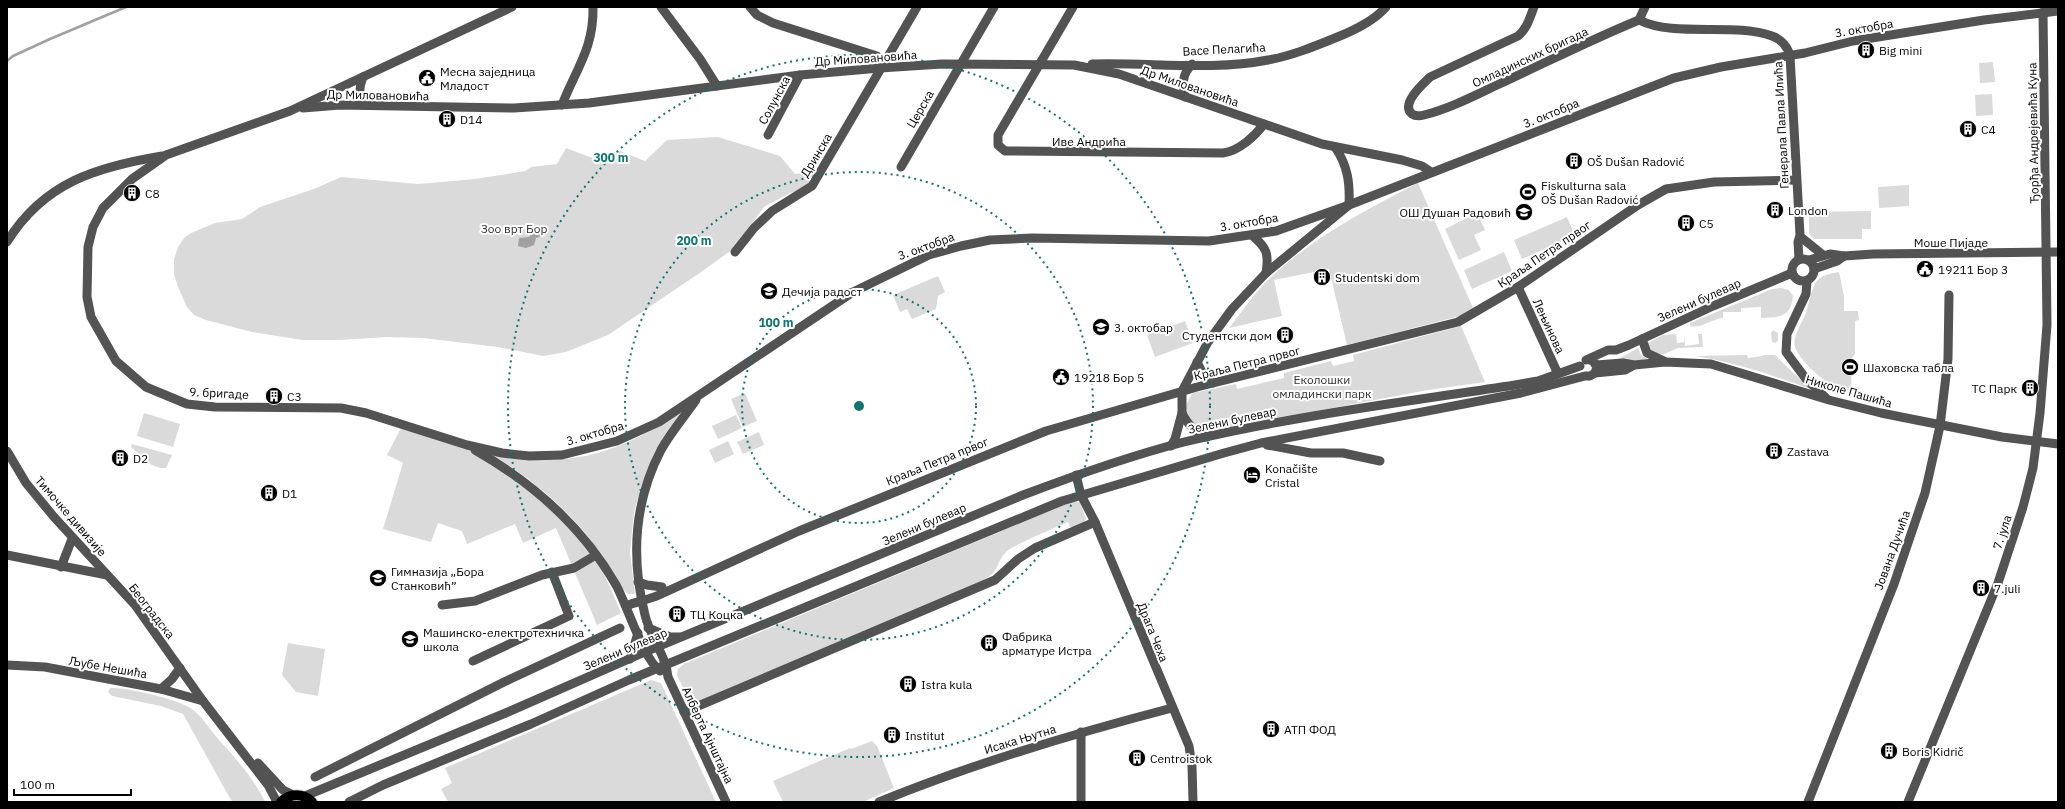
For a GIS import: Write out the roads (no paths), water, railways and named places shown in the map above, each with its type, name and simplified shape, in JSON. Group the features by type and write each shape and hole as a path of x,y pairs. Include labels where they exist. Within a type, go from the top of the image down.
{"main road":[{"path":"281,802 294,795 308,799"}],"street":[{"path":"290,111 512,7"},
{"path":"562,105 587,52 592,33 593,7"},
{"path":"661,7 700,59 717,86"},
{"path":"750,7 757,15 773,23 877,56 880,61 880,68"},
{"name":"Дринска","path":"735,252 754,228 772,211 812,186 917,7"},
{"name":"Церска","path":"901,167 994,7"},
{"path":"1040,64 1073,7"},
{"name":"Васе Пелагића","path":"1074,65 1249,62 1293,54 1353,31 1369,21 1386,7"},
{"name":"Омладинских бригада","path":"1534,7 1528,23 1522,33 1518,36 1430,77 1422,85 1411,100 1408,107 1415,116 1423,116 1467,99 1639,20"},
{"path":"1639,20 1645,7"},
{"name":"3. октобра","path":"467,445 502,453 529,456 562,454 617,441 636,434 659,422 700,396 852,292 908,264 945,250 990,240 1032,238 1209,241 1253,236 1298,224 1349,205 1674,78 1721,67 1790,56 1853,42 2043,12 2058,11"},
{"name":"Ђорђа Андрејевића Куна","path":"2043,12 2047,252"},
{"name":"Генерала Павла Илића","path":"1639,20 1655,26 1751,32 1773,36 1786,46 1790,56 1796,180 1801,237 1798,242 1804,259"},
{"name":"Др Миловановића","path":"290,111 321,105 482,109 562,105 800,75 880,68 961,64 1074,65 1120,74 1335,147 1402,160 1422,166 1431,172"},
{"name":"Иве Андрића","path":"1040,64 998,135 998,145 1005,150 1223,153 1236,148 1259,132 1264,124"},
{"path":"1185,97 1182,80 1186,70 1192,64"},
{"name":"Солунска","path":"768,135 800,75"},
{"path":"363,77 360,91 361,98 365,105"},
{"name":"9. бригаде","path":"290,111 166,155 132,179 115,194 103,208 93,227 88,247 87,297 91,317 116,362 128,374 146,387 187,404 216,407 341,408 387,419 467,445"},
{"path":"1171,446 1175,439 1182,413 1182,391 1208,342 1232,309 1266,273 1349,205 1349,178 1341,156 1335,147"},
{"path":"7,242 23,220 37,206 67,184 98,170 166,155"},
{"name":"Краља Петра првог","path":"626,606 642,599 655,597 688,583 694,578 839,515 1036,434 1213,382 1447,326 1470,317 1666,189 1714,182 1796,180"},
{"path":"1253,236 1265,247 1268,256 1266,273"},
{"path":"1801,237 1823,256"},
{"name":"7. јула","path":"1908,802 1998,583 2023,507 2033,468 2043,382 2047,325 2047,252"},
{"name":"Моше Пијаде","path":"1804,259 1837,254 1844,256 1873,254 2058,252"},
{"name":"Моше Пијаде","path":"1814,269 1837,261 1844,256"},
{"path":"1804,259 1814,269 1812,276 1803,281 1792,273 1792,266 1804,259"},
{"name":"Зелени булевар","path":"308,799 646,652 1016,498 1076,475 1171,446 1207,437 1359,407 1515,385 1558,374 1580,366 1584,361 1594,365 1610,356 1616,350 1792,273"},
{"path":"1803,281 1802,300 1787,334 1786,352 1806,379 1829,400"},
{"name":"Лењинова","path":"1518,287 1558,374"},
{"name":"Јована Дучића","path":"1808,802 1910,539 1928,481 1940,426 1948,359 1949,295"},
{"path":"1642,339 1647,354 1665,362"},
{"path":"1197,362 1203,374 1213,382"},
{"name":"Николе Пашића","path":"1594,365 1625,370 1634,365 1665,362 1721,366 1829,400 1940,426 2036,442 2058,444"},
{"path":"349,802 383,785 531,724 656,669 1081,495 1224,453 1261,444 1521,393 1590,376 1594,365"},
{"path":"1580,366 1581,371 1585,376"},
{"name":"Алберта Ајнштајна","path":"700,396 662,449 650,476 637,524 636,543 638,582 648,628 666,665 668,677 726,802"},
{"path":"1182,413 1193,430 1207,437"},
{"path":"1309,434 1304,444 1305,449 1311,453"},
{"path":"1261,444 1311,453 1343,453 1380,461"},
{"path":"467,445 508,470 542,495 579,532 616,585 646,652 656,669 668,677"},
{"name":"Тимочке дивизије","path":"7,451 29,487 72,539 107,575"},
{"name":"Драга Чеха","path":"1076,475 1081,495 1095,522 1189,746 1192,766 1193,802"},
{"path":"684,712 995,580 1018,559 1035,548 1095,522"},
{"path":"61,566 72,539"},
{"path":"7,555 107,575"},
{"path":"442,605 474,601 552,572 574,568 596,555"},
{"path":"473,661 569,616 552,572"},
{"name":"Београдска","path":"107,575 135,605 202,701 237,744 272,791 277,802"},
{"name":"Краља Петра првог","path":"642,599 647,594 662,587 687,577 694,578"},
{"path":"638,582 653,587 662,587"},
{"path":"316,777 504,682 620,628"},
{"path":"648,628 670,637 683,637"},
{"path":"630,659 638,633"},
{"name":"Љубе Нешића","path":"7,665 45,667 161,689 202,701"},
{"path":"161,689 172,679 180,668"},
{"name":"Исака Њутна","path":"879,802 1002,756 1081,732 1172,708"},
{"path":"1081,732 1081,802"},
{"name":"Београдска","path":"237,744 247,752 283,790 294,795"}],"waterway":[{"path":"7,61 13,56 50,39 126,7"}],"place":[{"name":"Big mini","path":"1866,50"},
{"name":"Месна заједница Младост","path":"427,78"},
{"name":"D14","path":"447,119"},
{"name":"C4","path":"1968,129"},
{"name":"OŠ Dušan Radović","path":"1574,161"},
{"name":"Fiskulturna sala OŠ Dušan Radović","path":"1528,192"},
{"name":"C8","path":"132,193"},
{"name":"London","path":"1775,210"},
{"name":"ОШ Душан Радовић","path":"1524,212"},
{"name":"C5","path":"1686,223"},
{"name":"19211 Бор 3","path":"1925,269"},
{"name":"Studentski dom","path":"1322,277"},
{"name":"Дечија радост","path":"769,291"},
{"name":"3. октобар","path":"1101,327"},
{"name":"Студентски дом","path":"1285,335"},
{"name":"Шаховска табла","path":"1850,367"},
{"name":"19218 Бор 5","path":"1061,377"},
{"name":"ТС Парк","path":"2030,388"},
{"name":"C3","path":"274,396"},
{"name":"Zastava","path":"1774,451"},
{"name":"D2","path":"120,458"},
{"name":"Konačište Cristal","path":"1252,475"},
{"name":"D1","path":"269,493"},
{"name":"Гимназија „Бора Станковић”","path":"378,578"},
{"name":"7.juli","path":"1981,588"},
{"name":"ТЦ Коцка","path":"677,614"},
{"name":"Машинско-електротехничка школа","path":"410,639"},
{"name":"Фабрика арматуре Истра","path":"989,643"},
{"name":"Istra kula","path":"908,684"},
{"name":"АТП ФОД","path":"1271,729"},
{"name":"Institut","path":"892,735"},
{"name":"Boris Kidrič","path":"1889,751"},
{"name":"Centroistok","path":"1137,758"}],"park label":[{"name":"Зоо врт Бор","path":"514,228"},
{"name":"Еколошки омладински парк","path":"1322,386"}]}
